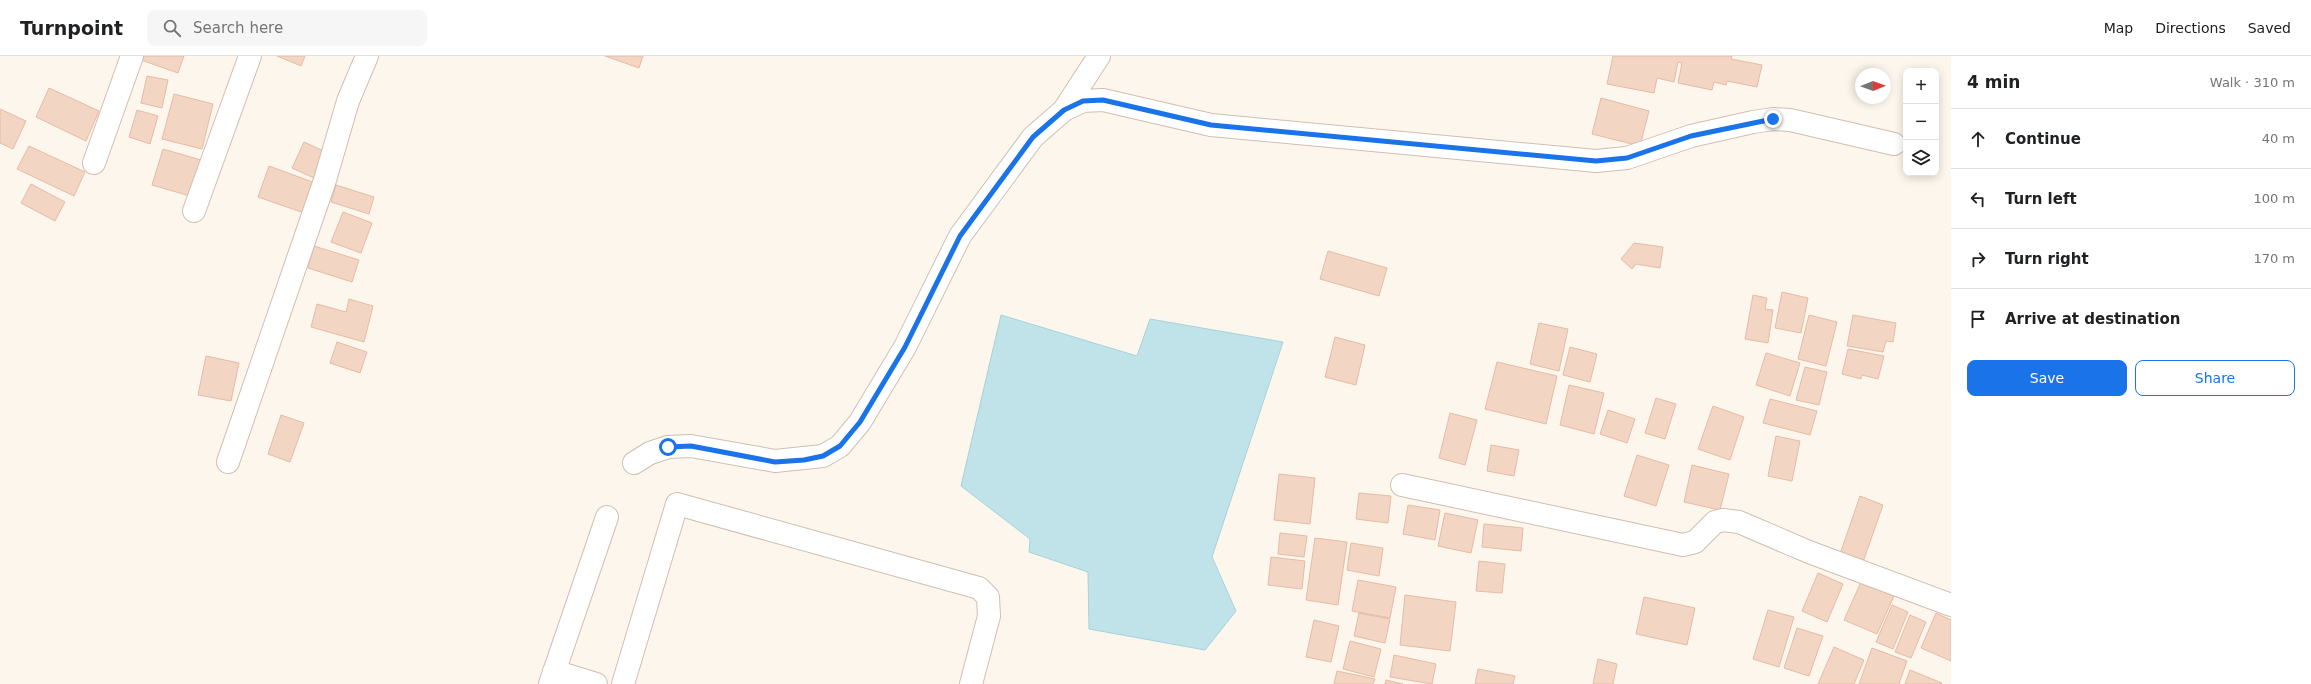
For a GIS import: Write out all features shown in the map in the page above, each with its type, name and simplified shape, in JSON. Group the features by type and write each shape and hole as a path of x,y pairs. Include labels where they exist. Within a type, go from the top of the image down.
{"street":[{"path":"94,163 132,56"},
{"path":"194,211 250,56"},
{"path":"228,462 325,180 348,101 367,56"},
{"path":"1064,110 1099,56"},
{"path":"634,463 650,453 668,447 691,446 775,462 804,460 823,456 840,446 860,422 905,347 960,236 1033,137 1064,110 1083,101 1103,100 1211,125 1596,161 1627,158 1691,136 1773,119 1790,120 1894,144"},
{"path":"1402,485 1682,544 1694,542 1715,522 1723,520 1739,522 1809,552 1951,605"},
{"path":"623,684 676,504 979,588 988,597 989,616 971,684"},
{"path":"596,684 552,678 607,517"}],"water":[{"path":"1001,315 1137,356 1150,319 1283,342 1212,557 1236,611 1205,650 1089,629 1088,572 1029,552 1030,539 961,486"}],"building":[{"path":"142,56 184,56 178,73 141,60"},
{"path":"277,56 305,56 301,66"},
{"path":"605,56 643,56 639,68"},
{"path":"1613,56 1732,56 1731,59 1762,65 1757,87 1727,81 1726,85 1714,82 1712,90 1678,83 1682,63 1678,62 1674,82 1657,78 1654,93 1607,84"},
{"path":"147,76 168,80 162,108 141,103"},
{"path":"49,88 99,111 86,141 36,117"},
{"path":"174,94 213,104 202,149 162,139"},
{"path":"1601,98 1649,111 1640,146 1592,134"},
{"path":"0,109 26,121 13,149 0,143"},
{"path":"137,110 158,116 150,144 129,137"},
{"path":"304,142 328,153 316,179 292,168"},
{"path":"29,146 85,172 74,196 17,169"},
{"path":"163,149 201,160 190,196 152,185"},
{"path":"269,166 318,184 307,214 258,197"},
{"path":"31,184 65,202 55,221 21,203"},
{"path":"336,185 374,197 369,214 331,202"},
{"path":"343,212 372,223 361,253 331,242"},
{"path":"1634,243 1663,247 1660,268 1636,264 1632,269 1621,259"},
{"path":"314,246 359,260 352,282 308,268"},
{"path":"1328,251 1387,268 1379,296 1320,279"},
{"path":"1782,292 1808,298 1801,333 1775,328"},
{"path":"1753,295 1767,298 1765,309 1773,310 1768,343 1745,339"},
{"path":"349,299 373,306 364,342 311,327 317,304 346,312"},
{"path":"1809,315 1837,322 1826,366 1798,359"},
{"path":"1853,315 1896,323 1893,342 1886,341 1883,352 1847,346"},
{"path":"1539,323 1568,329 1559,371 1530,364"},
{"path":"1335,337 1365,345 1356,385 1325,377"},
{"path":"337,342 367,352 360,373 330,363"},
{"path":"1570,347 1597,354 1590,382 1563,375"},
{"path":"1848,349 1884,356 1878,379 1862,375 1861,379 1842,374"},
{"path":"1766,353 1800,363 1790,396 1756,385"},
{"path":"206,356 239,363 231,401 198,395"},
{"path":"1497,362 1557,376 1546,424 1485,409"},
{"path":"1805,367 1827,372 1819,405 1796,400"},
{"path":"1569,385 1604,393 1594,434 1560,425"},
{"path":"1656,398 1676,404 1665,439 1645,433"},
{"path":"1770,399 1817,411 1810,435 1763,423"},
{"path":"1713,406 1744,417 1730,460 1698,449"},
{"path":"1608,410 1635,419 1627,443 1600,434"},
{"path":"1450,413 1477,420 1465,465 1439,458"},
{"path":"281,415 304,423 290,462 268,454"},
{"path":"1776,436 1800,441 1792,481 1768,476"},
{"path":"1491,445 1519,450 1514,476 1487,471"},
{"path":"1637,455 1669,465 1656,506 1624,496"},
{"path":"1692,465 1729,474 1720,510 1684,502"},
{"path":"1279,474 1315,478 1310,524 1274,520"},
{"path":"1359,493 1391,496 1388,523 1356,519"},
{"path":"1860,496 1883,505 1863,562 1840,554"},
{"path":"1408,505 1440,510 1435,540 1403,534"},
{"path":"1445,513 1478,520 1471,553 1438,546"},
{"path":"1484,524 1523,528 1521,551 1482,547"},
{"path":"1280,533 1307,536 1304,557 1278,554"},
{"path":"1315,538 1347,542 1338,605 1306,600"},
{"path":"1351,543 1383,548 1379,576 1347,570"},
{"path":"1271,557 1305,561 1302,589 1268,585"},
{"path":"1479,561 1505,564 1502,593 1476,591"},
{"path":"1818,573 1843,584 1827,622 1802,611"},
{"path":"1358,580 1396,587 1390,618 1352,611"},
{"path":"1861,582 1894,596 1877,634 1844,620"},
{"path":"1405,595 1456,602 1450,651 1400,645"},
{"path":"1644,597 1695,608 1687,645 1636,634"},
{"path":"1892,605 1908,612 1893,649 1876,642"},
{"path":"1768,610 1794,617 1779,667 1753,659"},
{"path":"1359,613 1390,619 1385,643 1354,636"},
{"path":"1936,613 1951,620 1951,661 1921,648"},
{"path":"1910,615 1926,622 1911,658 1895,652"},
{"path":"1314,620 1339,626 1331,662 1306,657"},
{"path":"1797,628 1823,636 1809,676 1784,668"},
{"path":"1350,641 1381,649 1374,677 1343,669"},
{"path":"1834,647 1864,660 1854,684 1818,684"},
{"path":"1872,648 1907,661 1899,684 1859,684"},
{"path":"1394,655 1436,664 1432,684 1390,677"},
{"path":"1598,659 1617,664 1613,684 1593,684"},
{"path":"1478,669 1515,676 1513,684 1475,684"},
{"path":"1910,670 1942,683 1905,684"},
{"path":"1337,671 1375,679 1373,684 1334,684"},
{"path":"1386,680 1403,684 1385,684"}],"route":[{"path":"668,447 691,446 775,462 804,460 823,456 840,446 860,422 905,347 960,236 1033,137 1064,110 1083,101 1103,100 1145,111 1211,125 1370,138 1563,159 1596,161 1627,158 1657,149 1691,136 1773,119"}]}
